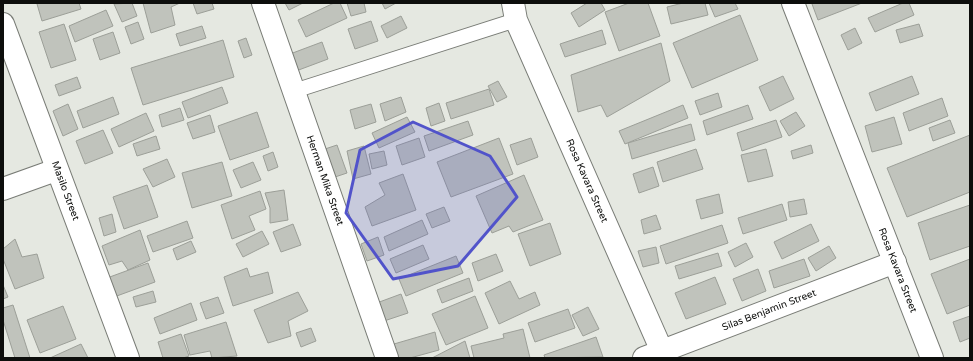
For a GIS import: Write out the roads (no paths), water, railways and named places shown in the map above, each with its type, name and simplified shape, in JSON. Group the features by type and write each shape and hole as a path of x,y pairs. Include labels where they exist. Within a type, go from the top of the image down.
{"street":[{"name":"Herman Mika Street","path":"263,3 387,358"},
{"name":"Rosa Kavara Street","path":"793,3 932,358"},
{"name":"Rosa Kavara Street","path":"515,11 657,356"},
{"name":"Masilo Street","path":"3,24 56,170 128,358"},
{"path":"3,189 56,170"},
{"name":"Silas Benjamin Street","path":"657,356 895,262"}],"lane":[{"path":"294,91 515,11"}]}
